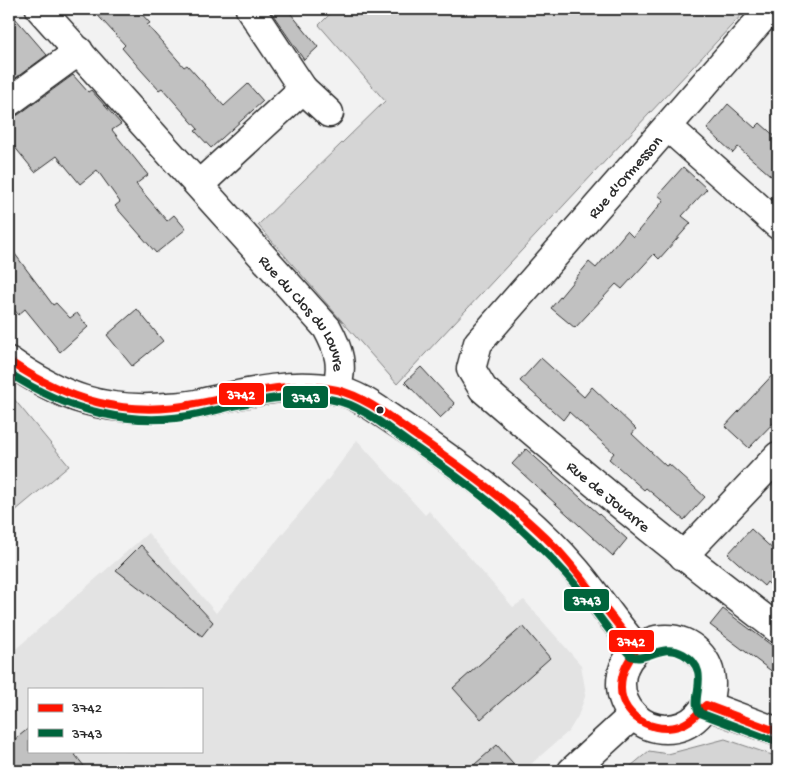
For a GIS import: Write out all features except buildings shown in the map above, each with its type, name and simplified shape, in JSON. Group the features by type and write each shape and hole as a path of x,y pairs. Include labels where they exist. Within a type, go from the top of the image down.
{"street":[{"name":"Rue du Clos du Louvre","path":"40,9 200,184 327,328 337,345 341,374 336,390 366,401 427,443 512,509 574,568 637,648"},
{"path":"250,9 302,89 329,113"},
{"name":"Rue d'Ormesson","path":"478,343 770,9"},
{"path":"9,102 79,51"},
{"path":"200,184 302,89"},
{"path":"668,127 778,225"},
{"name":"Rue de Jouarre","path":"478,343 471,369 483,389 592,483 683,556 778,628"},
{"path":"9,361 51,388 75,398 119,408 142,409 199,404 258,390 284,387 336,390"},
{"path":"683,556 778,456"},
{"path":"666,638 681,640 695,648 705,660 710,674 711,690 706,704 692,720 672,729 658,729 644,724 633,715 624,703 620,688 621,673 627,659 637,648 650,640 666,638"},
{"path":"706,704 778,732"},
{"path":"572,771 633,715"}],"shaded area":[{"path":"335,9 747,9 397,384 258,225 385,101 319,25"},
{"path":"9,393 69,466 9,516"},
{"path":"357,440 425,515 429,511 513,607 524,600 581,665 586,694 578,716 569,731 523,771 9,771 9,655 148,533 216,613 330,477"},
{"path":"725,739 778,757 778,771 625,771 649,751 668,754"}],"transit line":[{"name":"3742","path":"9,361 53,386 75,395 121,407 169,408 283,387 319,387 348,393 387,415 488,488 540,532 567,560 637,648 628,661 621,681 623,699 635,717 656,727 679,726 689,721 706,705 778,732"},
{"name":"3743","path":"9,373 30,386 76,406 124,417 174,418 283,397 317,397 334,400 354,407 373,417 451,472 510,519 565,573 631,656 642,657 668,650 683,654 692,661 697,668 699,676 697,707 700,713 774,741"}]}
